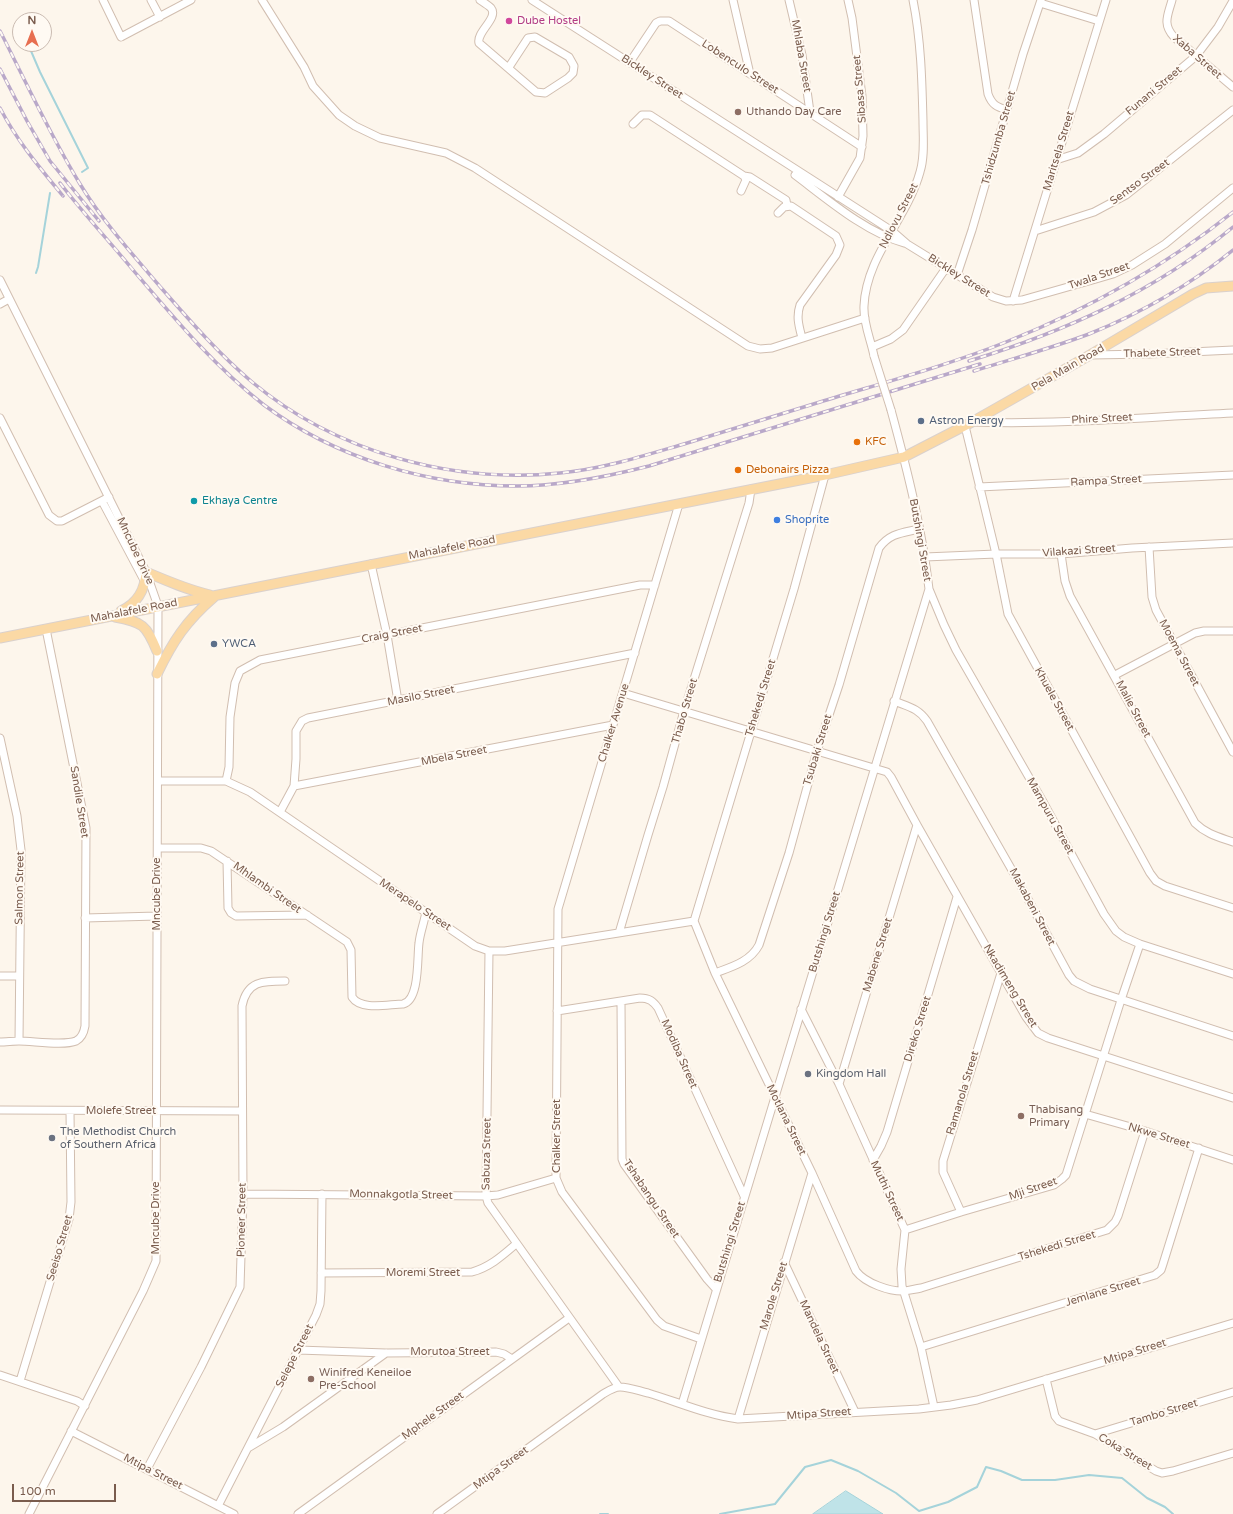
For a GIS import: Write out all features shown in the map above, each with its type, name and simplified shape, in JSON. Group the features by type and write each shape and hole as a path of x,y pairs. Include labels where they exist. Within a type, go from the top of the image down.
{"main road":[{"name":"Pela Main Road","path":"904,457 968,424 1090,355 1193,294 1206,288 1233,286"},
{"name":"Mahalafele Road","path":"0,638 825,475 904,457"},
{"path":"109,616 127,608 136,601 145,583 146,572 194,591 215,596"},
{"path":"157,674 181,631 197,612 215,596"},
{"path":"109,616 130,620 140,624 150,632 157,651"}],"street":[{"path":"103,0 121,37 191,0"},
{"path":"151,0 160,17"},
{"path":"262,0 304,67 313,86 340,114 355,126 380,138 446,153 475,168 748,346 760,349 772,348 864,318"},
{"path":"480,0 490,7 492,18 479,38 479,43 509,67 536,92 541,94 545,93 572,75 574,66 569,57 535,37 528,38 509,67"},
{"name":"Bickley Street","path":"532,0 892,231 908,244 957,275 999,300 1013,301"},
{"path":"733,0 750,74"},
{"name":"Mhlaba Street","path":"789,0 802,55 810,112"},
{"name":"Sibasa Street","path":"838,197 860,158 862,147 862,96 848,0"},
{"name":"Ndlovu Street","path":"891,410 864,318 864,307 867,281 888,238 908,204 920,173 923,154 921,62 919,34 913,0"},
{"path":"974,0 988,94 990,100 994,104 1007,110"},
{"name":"Maritsela Street","path":"1013,301 1106,0"},
{"name":"Xaba Street","path":"1172,0 1166,21 1169,32 1233,87"},
{"name":"Funani Street","path":"1056,160 1078,153 1104,134 1196,56 1218,27 1233,1"},
{"path":"1040,2 1099,21"},
{"name":"Tshidzumba Street","path":"957,275 972,230 1023,54 1040,2"},
{"name":"Lobenculo Street","path":"630,62 656,23 666,20 669,21 862,147"},
{"name":"Sentso Street","path":"1035,231 1094,212 1115,202 1126,195 1233,110"},
{"path":"633,124 642,114 650,115 744,176 750,177 786,200 787,206"},
{"name":"Bickley Street","path":"772,155 811,187 848,214 888,238 908,244"},
{"path":"741,192 746,180 744,176"},
{"name":"Twala Street","path":"1013,301 1041,296 1096,279 1132,265 1165,244 1233,188"},
{"path":"778,213 780,209 787,206 793,208 836,236 840,245 836,255 800,305 797,314 802,338"},
{"path":"872,347 891,339 903,330 946,268"},
{"name":"Mncube Drive","path":"0,280 146,572 158,606 156,1261 85,1406 29,1514"},
{"path":"0,304 9,299"},
{"name":"Thabete Street","path":"1090,355 1233,350"},
{"name":"Butshingi Street","path":"682,1404 929,589 925,557 904,457 891,410"},
{"name":"Phire Street","path":"968,424 1057,422 1233,412"},
{"path":"0,418 52,518 57,521 62,521 109,497"},
{"name":"Khuele Street","path":"968,424 979,487 996,554 1005,606 1008,614 1150,873 1156,881 1164,886 1233,908"},
{"name":"Tshekedi Street","path":"694,921 794,589 825,475"},
{"name":"Rampa Street","path":"979,487 1233,475"},
{"name":"Thabo Street","path":"620,933 648,835 664,787 684,711 749,503 751,489"},
{"path":"102,501 145,583"},
{"name":"Chalker Avenue","path":"557,943 558,909 561,897 679,504"},
{"name":"Tsubaki Street","path":"715,972 734,966 747,959 752,955 758,945 789,853 817,751 839,685 879,548 888,538 893,535 919,530"},
{"name":"Vilakazi Street","path":"925,557 996,554 1061,554 1149,547 1233,543"},
{"name":"Moema Street","path":"1149,547 1153,602 1156,610 1233,752"},
{"name":"Malie Street","path":"1061,554 1065,581 1070,596 1115,675 1195,823 1201,829 1210,834 1233,842"},
{"path":"371,564 387,635 398,701"},
{"name":"Craig Street","path":"226,781 229,767 230,716 235,683 240,671 260,660 640,585 655,584"},
{"name":"Mampuru Street","path":"929,589 956,650 1104,914 1116,931 1124,937 1140,944 1233,974"},
{"name":"Sandile Street","path":"19,1041 74,1042 84,1034 85,1026 86,828 46,629"},
{"path":"1115,675 1195,634 1204,631 1233,631"},
{"name":"Masilo Street","path":"280,812 294,786 296,731 302,721 308,718 635,653"},
{"name":"Nkadimeng Street","path":"623,693 875,768 889,774 1001,973 1031,1025 1038,1033 1048,1038 1233,1098"},
{"name":"Makabeni Street","path":"894,701 916,709 922,713 1072,978 1080,986 1233,1036"},
{"name":"Mbela Street","path":"294,786 613,725"},
{"name":"Salmon Street","path":"0,738 17,816 21,850 19,1041"},
{"name":"Merapelo Street","path":"158,781 226,781 250,792 475,946 489,951 505,951 694,921"},
{"name":"Mabene Street","path":"839,1084 917,825"},
{"name":"Mhlambi Street","path":"158,848 201,848 210,851 227,860 347,942 351,950 352,997 355,1001 366,1005 403,1004 408,1003 411,1000 415,986 418,943 426,912"},
{"name":"Mhlambi Street","path":"227,860 228,908 231,913 236,916 307,916"},
{"name":"Direko Street","path":"873,1160 887,1132 958,897"},
{"path":"86,918 157,916"},
{"name":"Motlana Street","path":"694,921 715,972 812,1173 859,1275 868,1282 904,1291"},
{"name":"Chalker Street","path":"557,943 558,1011 556,1178 562,1192 657,1320 664,1326 701,1339"},
{"name":"Mji Street","path":"905,1230 1054,1185 1062,1180 1068,1169 1140,944"},
{"name":"Sabuza Street","path":"489,951 486,1196 488,1203 619,1387"},
{"name":"Ramanola Street","path":"961,1212 943,1172 943,1161 1001,973"},
{"path":"0,976 19,976"},
{"name":"Pioneer Street","path":"147,1469 240,1287 243,1194 242,1006 244,995 248,989 256,984 285,981"},
{"name":"Modiba Street","path":"558,1011 640,998 647,998 655,1003 744,1196"},
{"name":"Tshabangu Street","path":"621,1001 622,1158 707,1279 716,1289"},
{"name":"Muthi Street","path":"802,1009 839,1084 905,1230 901,1268 904,1291 921,1347 934,1407"},
{"path":"0,1042 19,1041"},
{"name":"Molefe Street","path":"0,1110 156,1112 242,1111"},
{"name":"Seeiso Street","path":"20,1380 69,1219 71,1202 70,1111"},
{"name":"Nkwe Street","path":"1085,1114 1199,1148 1233,1160"},
{"name":"Tshekedi Street","path":"904,1291 921,1288 1107,1230 1115,1222 1118,1216 1144,1131"},
{"name":"Jemlane Street","path":"921,1347 1155,1275 1161,1270 1199,1148"},
{"name":"Marole Street","path":"738,1419 812,1173"},
{"name":"Monnakgotla Street","path":"243,1194 486,1196 504,1193 556,1178"},
{"name":"Selepe Street","path":"218,1506 316,1315 320,1304 322,1194"},
{"name":"Moremi Street","path":"321,1273 472,1272 483,1269 497,1260 516,1244"},
{"name":"Mandela Street","path":"784,1262 855,1412"},
{"name":"Mphele Street","path":"298,1514 569,1318"},
{"name":"Mtipa Street","path":"437,1514 597,1398 610,1390 619,1387 628,1388 711,1413 738,1419 934,1407 977,1400 1233,1322"},
{"name":"Morutoa Street","path":"298,1350 386,1353 496,1352 512,1358"},
{"path":"248,1448 282,1427 386,1353"},
{"path":"0,1375 20,1380 77,1401 85,1406"},
{"name":"Coka Street","path":"1046,1379 1057,1419 1095,1434 1162,1473 1233,1453"},
{"name":"Tambo Street","path":"1095,1434 1233,1392"},
{"name":"Mtipa Street","path":"72,1431 234,1514"}],"water":[{"path":"846,1491 883,1514 813,1514"}],"waterway":[{"path":"31,52 88,168 82,172"},
{"path":"36,273 50,193"},
{"path":"720,1514 775,1504 805,1467 831,1460 858,1471 896,1493 919,1511 948,1502 977,1487 986,1467 1001,1471 1022,1480 1055,1480 1089,1475 1122,1478 1147,1498 1165,1507 1173,1514"},
{"path":"600,1514 608,1514"}],"railway":[{"path":"0,31 58,147 89,198 130,252 217,349 252,382 285,406 320,427 358,444 397,458 437,467 478,473 519,475 560,473 623,462 937,367 1006,342 1066,316 1096,301 1180,251 1233,212"},
{"path":"0,69 50,161 99,221"},
{"path":"0,108 21,143 63,196"},
{"path":"60,183 179,324 211,358 264,405 292,424 321,440 352,454 384,465 450,481 483,485 534,486 567,483 617,474 649,466 980,364"},
{"path":"969,361 1040,337 1108,307 1172,271 1233,227"},
{"path":"974,371 1046,349 1108,326 1164,297 1200,275 1233,250"}],"place":[{"name":"Dube Hostel","path":"509,21"},
{"name":"Uthando Day Care","path":"738,112"},
{"name":"Astron Energy","path":"921,421"},
{"name":"KFC","path":"857,442"},
{"name":"Debonairs Pizza","path":"738,470"},
{"name":"Ekhaya Centre","path":"194,501"},
{"name":"Shoprite","path":"777,520"},
{"name":"YWCA","path":"214,644"},
{"name":"Kingdom Hall","path":"808,1074"},
{"name":"Thabisang Primary","path":"1021,1116"},
{"name":"The Methodist Church of Southern Africa","path":"52,1138"},
{"name":"Winifred Keneiloe Pre-School","path":"311,1379"}]}
